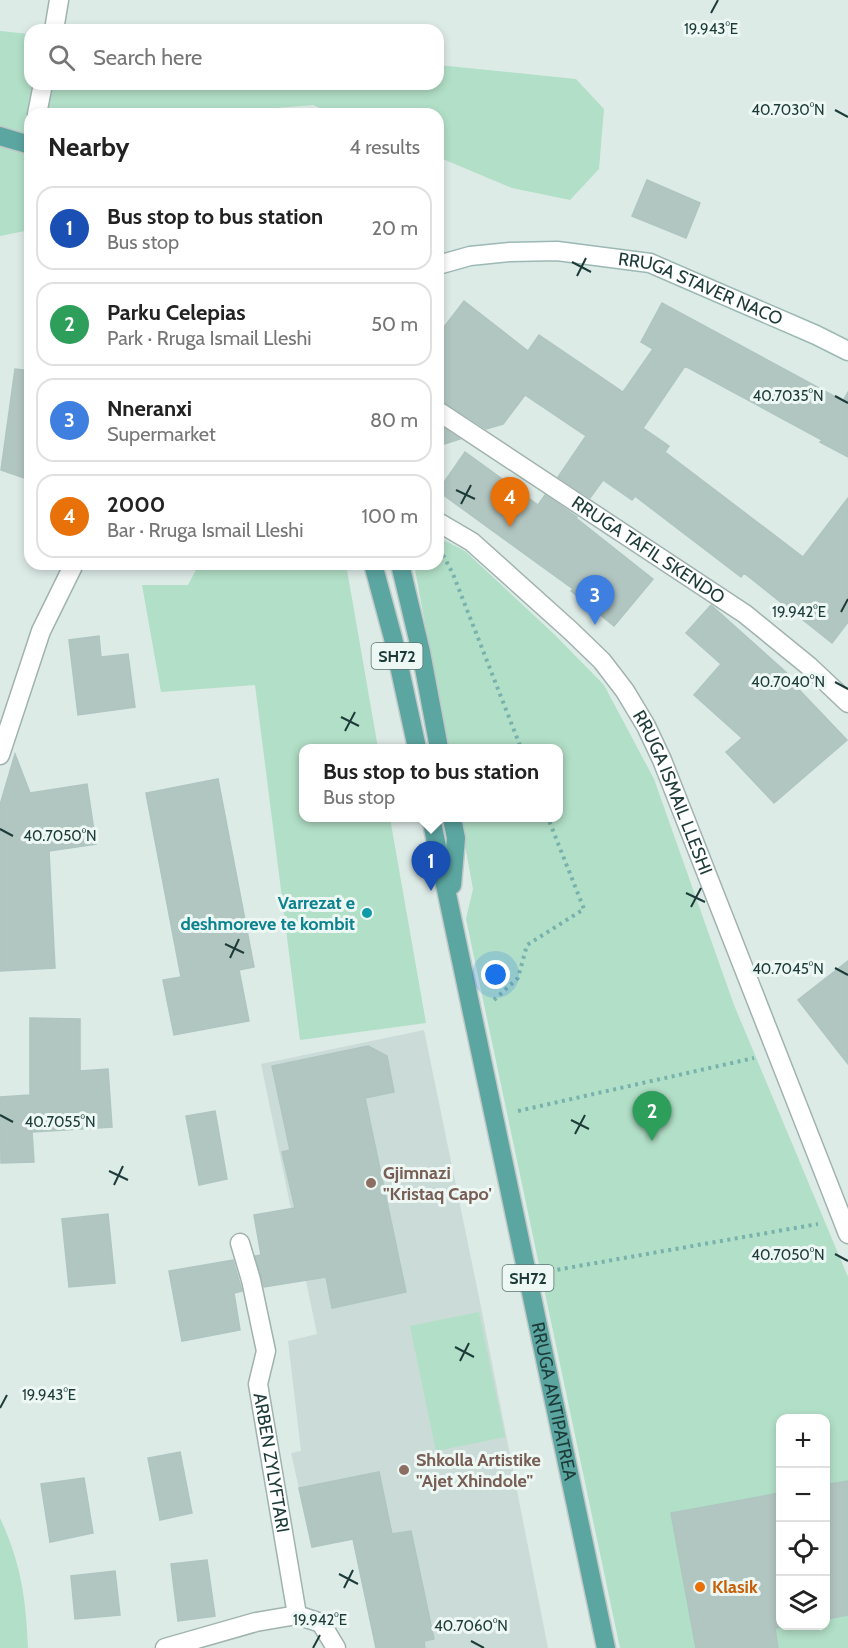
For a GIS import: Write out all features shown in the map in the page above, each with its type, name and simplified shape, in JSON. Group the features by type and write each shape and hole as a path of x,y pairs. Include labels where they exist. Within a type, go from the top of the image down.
{"main road":[{"path":"0,136 24,143"},
{"name":"SH72","path":"375,570 393,638 416,744"},
{"name":"SH72","path":"401,570 421,652 438,744"},
{"name":"RRUGA ANTIPATREA","path":"433,822 606,1648"},
{"name":"RRUGA ANTIPATREA","path":"451,907 456,838 453,822"}],"street":[{"path":"55,24 59,0"},
{"path":"38,108 42,90"},
{"name":"RRUGA STAVER NACO","path":"444,264 470,256 557,251 650,263 848,351"},
{"name":"RRUGA TAFIL SKENDO","path":"444,415 744,614 810,667 848,703"},
{"name":"RRUGA ISMAIL LLESHI","path":"444,526 472,543 571,631 602,661 626,691 662,760 845,1227"},
{"path":"0,755 41,631 71,570"},
{"name":"ARBEN ZYLYFTARI","path":"240,1243 251,1280 266,1351 258,1384 297,1615"},
{"path":"165,1648 256,1622 297,1615 321,1623 336,1648"}],"path":[{"path":"444,557 453,573 519,744"},
{"path":"473,1019 518,978 527,945 584,909 550,822"},
{"path":"494,1117 777,1053"},
{"path":"527,1275 845,1227"}],"shaded area":[{"path":"424,1030 548,1648 376,1648 353,1539 312,1547 291,1453 301,1451 288,1341 317,1334 261,1064"}],"green space":[{"path":"0,31 24,33 24,90 444,90 444,66 576,79 604,109 599,169 570,200 512,188 444,160 444,108 320,108 313,105 277,108 24,108 24,231 0,236"},
{"path":"444,540 465,551 555,635 604,685 654,779 734,1005 848,1277 848,1648 620,1648 466,919 473,889 461,822 563,822 563,744 447,744 415,570 444,570"},
{"path":"196,570 347,570 377,744 299,744 299,822 391,822 426,1023 300,1040 255,685 161,692 142,585 188,585"},
{"path":"479,1312 505,1437 436,1451 410,1326"},
{"path":"0,1518 18,1566 26,1613 28,1648 0,1648"}],"building":[{"path":"647,180 700,203 686,238 632,216"},
{"path":"464,301 528,351 539,335 623,392 653,349 641,342 662,303 843,401 848,392 848,457 820,442 822,440 685,366 643,428 669,446 665,452 803,557 848,498 848,622 832,643 744,573 741,577 635,496 632,500 603,480 590,498 558,477 586,436 525,395 503,424 486,429 444,402 444,327"},
{"path":"15,369 24,370 24,478 1,470"},
{"path":"444,428 460,439 444,444"},
{"path":"465,452 538,505 545,495 577,517 653,579 614,626 571,591 573,589 444,495 444,482"},
{"path":"711,605 788,674 786,676 847,740 774,803 726,752 742,738 694,695 721,664 686,633"},
{"path":"99,636 101,657 128,654 135,707 78,715 69,640"},
{"path":"15,754 30,793 87,784 96,844 49,851 55,968 0,971 0,805"},
{"path":"218,779 254,967 239,970 249,1021 174,1035 163,980 181,977 146,793"},
{"path":"848,961 848,1064 798,1000"},
{"path":"30,1018 80,1019 80,1071 108,1069 112,1127 32,1132 34,1162 1,1163 0,1097 30,1095"},
{"path":"368,1046 387,1056 394,1092 365,1098 406,1292 332,1308 326,1277 264,1287 255,1256 261,1255 254,1215 295,1208 282,1152 290,1150 272,1066"},
{"path":"215,1111 227,1179 199,1185 186,1116"},
{"path":"108,1214 115,1283 69,1287 62,1219"},
{"path":"233,1260 242,1291 234,1293 240,1330 182,1341 169,1271"},
{"path":"180,1452 192,1513 160,1520 148,1458"},
{"path":"379,1472 392,1534 411,1531 434,1639 424,1641 425,1648 376,1648 353,1539 312,1547 299,1488"},
{"path":"84,1478 93,1533 50,1542 41,1484"},
{"path":"848,1481 848,1615 830,1618 830,1522 830,1484"},
{"path":"776,1494 775,1628 778,1648 696,1648 671,1513"},
{"path":"207,1560 215,1616 178,1621 171,1564"},
{"path":"115,1571 120,1615 75,1619 71,1576"}],"place":[{"name":"2000","path":"510,527"},
{"name":"Nneranxi","path":"595,625"},
{"name":"Bus stop to bus station","path":"431,891"},
{"name":"Varrezat e deshmoreve te kombit","path":"367,913"},
{"name":"Parku Celepias","path":"652,1141"},
{"name":"Gjimnazi ''Kristaq Capo'","path":"371,1183"},
{"name":"Shkolla Artistike ''Ajet Xhindole''","path":"404,1470"},
{"name":"Klasik","path":"700,1587"}]}
